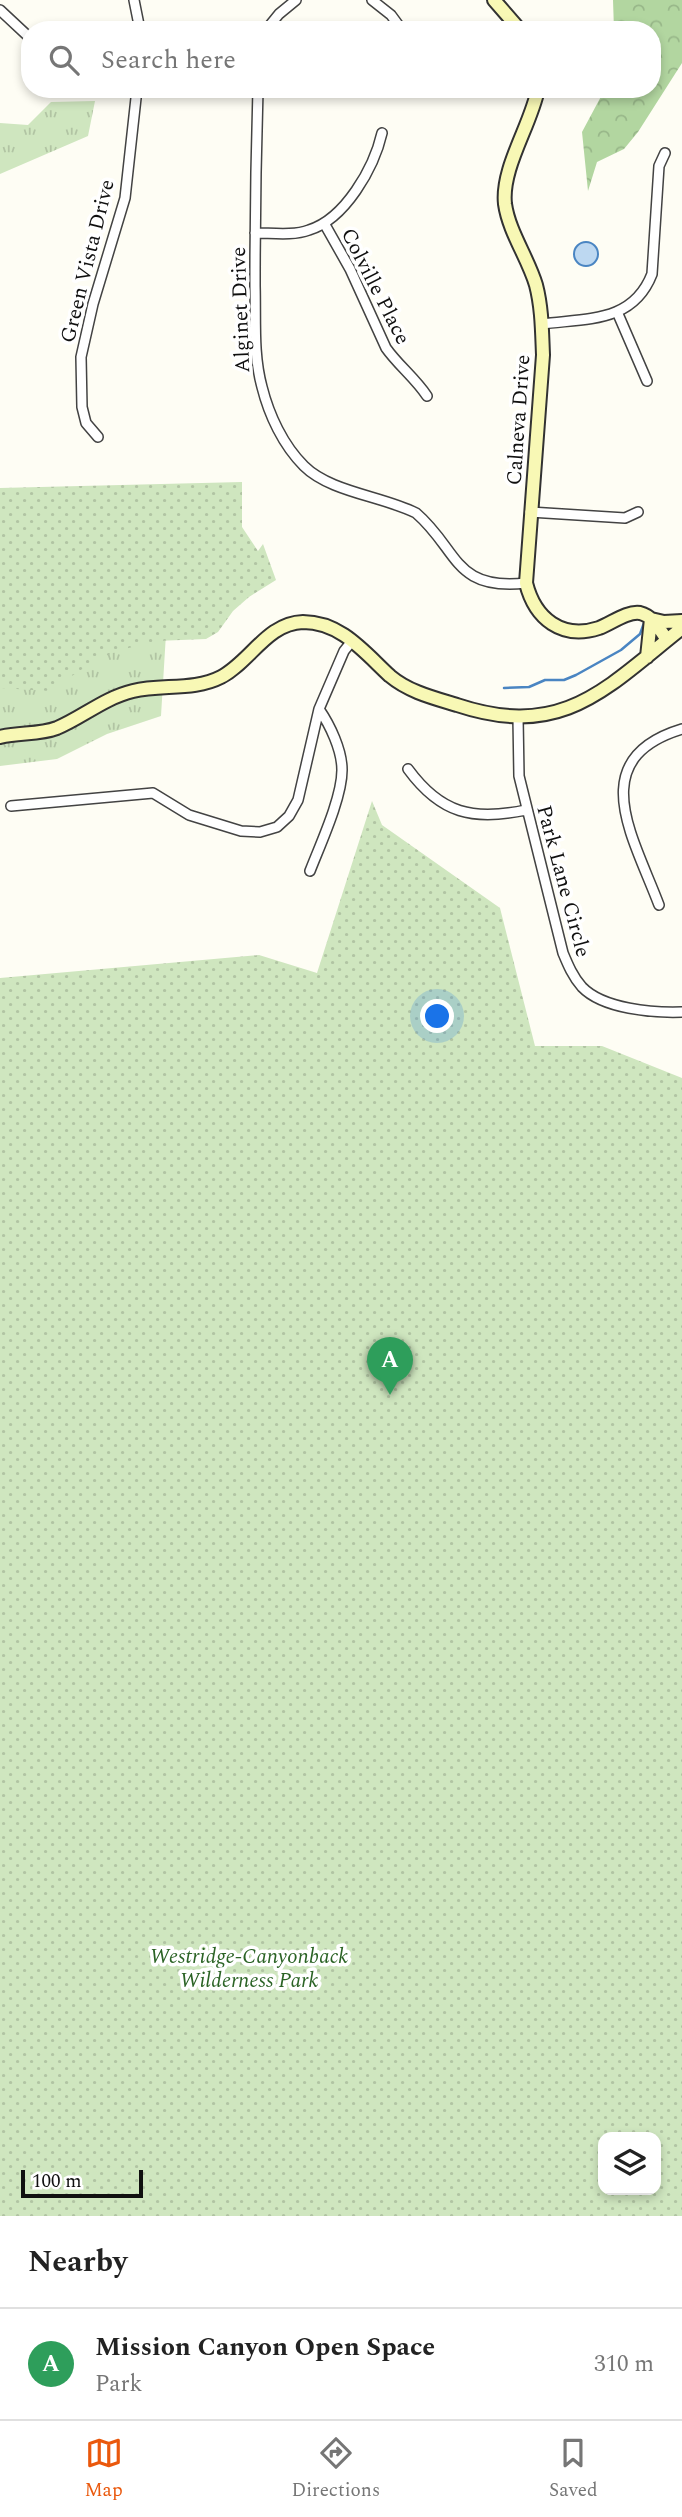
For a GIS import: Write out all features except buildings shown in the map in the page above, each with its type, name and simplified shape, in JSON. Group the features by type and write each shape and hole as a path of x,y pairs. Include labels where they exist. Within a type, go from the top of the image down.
{"main road":[{"path":"494,0 510,21"},
{"name":"Calneva Drive","path":"536,98 508,175 505,204 536,285 542,324 543,355 526,583 529,597 538,612 552,624 567,630 585,631 637,613 664,622 682,621"},
{"path":"651,619 667,640"},
{"path":"647,657 651,619"},
{"path":"0,737 44,732 59,727 98,704 130,692 201,684 220,678 237,667 271,633 300,622 332,627 352,640 405,687 486,715 518,718 554,713 583,702 611,686 682,628"}],"street":[{"path":"134,0 138,21"},
{"path":"273,21 296,0"},
{"path":"372,0 395,21"},
{"path":"0,10 21,30"},
{"name":"Green Vista Drive","path":"98,437 86,424 84,415 80,383 81,357 93,304 125,198 136,98"},
{"name":"Alginet Drive","path":"258,98 256,355 261,386 282,438 303,465 330,482 416,513 426,521 461,568 478,580 495,584 526,583"},
{"path":"255,233 295,233 310,230 337,215 349,201 377,152 382,133"},
{"path":"542,324 618,314 646,288 652,274 659,166 665,153"},
{"name":"Colville Place","path":"324,223 386,348 394,360 417,381 427,396"},
{"path":"618,314 648,381"},
{"path":"530,512 625,518 638,512"},
{"path":"11,806 153,793 189,815 241,831 260,832 277,827 289,817 298,800 318,709 344,651 352,640"},
{"path":"310,871 333,811 342,770 333,732 318,709"},
{"name":"Park Lane Circle","path":"518,718 519,776 526,810 563,953 573,975 584,989 598,998 662,1013 682,1012"},
{"path":"659,905 624,814 622,793 625,776 644,746 682,729"},
{"path":"408,769 420,787 448,806 475,815 500,815 526,810"}],"green space":[{"path":"613,0 682,0 682,63 661,96 661,21 614,21"},
{"path":"600,98 660,98 624,149 597,162 588,191 582,132"},
{"path":"95,101 88,136 0,174 0,123 28,125 51,102"},
{"path":"242,482 242,527 258,551 263,544 276,580 233,611 218,632 206,639 156,641 117,651 93,662 49,691 0,688 0,488"},
{"path":"175,486 161,716 107,734 57,759 0,766 0,490"},
{"name":"Westridge-Canyonback Wilderness Park","path":"372,801 382,825 500,908 535,1046 602,1046 682,1078 682,2216 0,2216 0,978 259,955 317,973"}],"water":[{"path":"586,242 595,245 598,254 595,263 586,266 577,263 574,254 577,245"}],"waterway":[{"path":"504,688 529,687 545,680 564,680 576,675 621,650 640,634 644,623"}],"place":[{"name":"Mission Canyon Open Space","path":"390,1395"}]}
